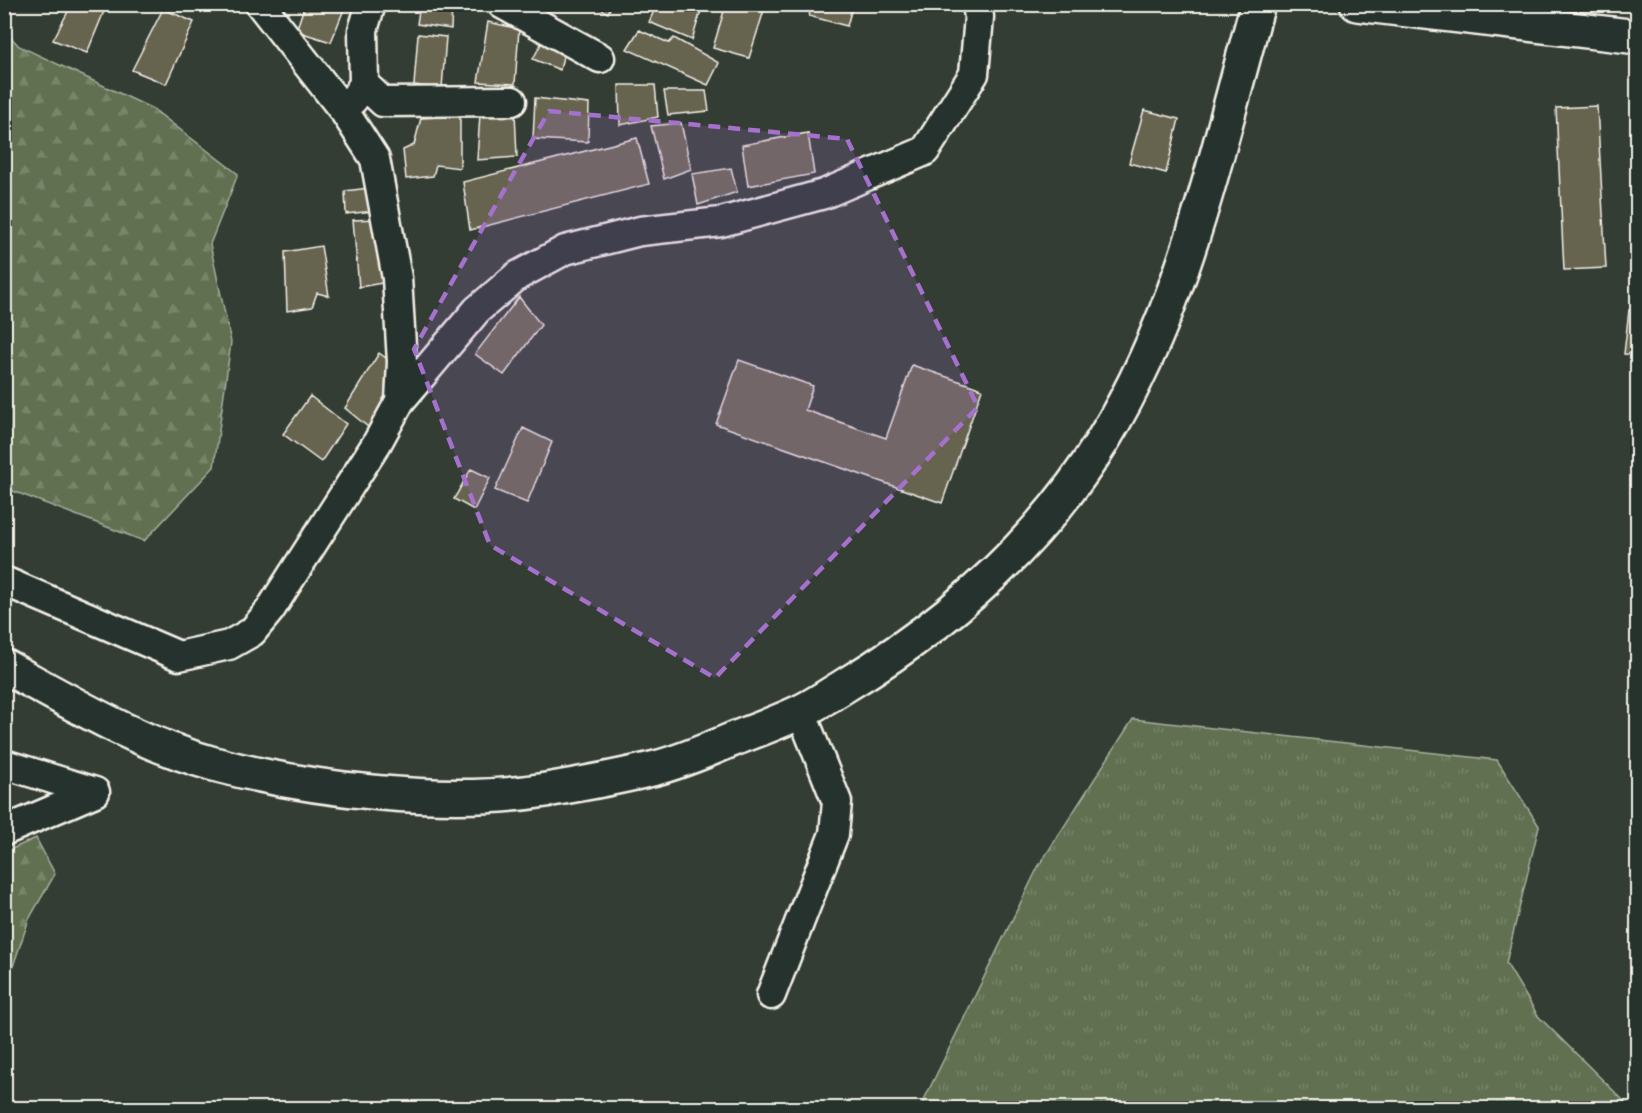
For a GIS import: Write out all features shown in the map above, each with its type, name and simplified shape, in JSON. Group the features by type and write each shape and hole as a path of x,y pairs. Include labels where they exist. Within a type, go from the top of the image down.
{"street":[{"path":"260,4 345,111 375,159 397,278 402,362 400,401"},
{"path":"345,111 364,84 363,30 371,4"},
{"path":"502,4 600,58"},
{"path":"4,581 179,656 229,645 252,632 270,610 377,443 400,401 477,310 517,276 565,250 640,231 721,222 813,197 926,151 974,74 979,17 977,4"},
{"path":"4,666 108,723 160,746 214,764 311,784 435,797 543,791 658,768 801,712 892,657 972,595 1042,523 1102,441 1154,345 1185,263 1208,192 1258,4"},
{"path":"1357,4 1638,36"},
{"path":"364,84 383,102 512,101"},
{"path":"771,995 834,834 837,802 801,712"},
{"path":"4,764 95,792 4,831"}],"highlighted area":[{"path":"549,111 847,139 978,407 715,678 490,545 414,349"}],"green space":[{"path":"4,30 19,46 153,109 238,174 210,244 231,342 214,467 144,541 5,488"},
{"path":"1133,719 1497,760 1539,826 1506,963 1538,1016 1631,1108 920,1108 1038,867"},
{"path":"36,838 55,874 29,919 5,990 5,852"}],"building":[{"path":"72,4 107,4 87,53 53,40"},
{"path":"305,4 346,4 331,42 296,31"},
{"path":"420,4 452,4 451,29 417,24"},
{"path":"592,4 612,4 608,13"},
{"path":"657,4 703,4 692,40 649,22"},
{"path":"726,4 766,4 749,58 713,48"},
{"path":"812,4 853,4 847,26 809,16"},
{"path":"163,9 194,22 166,84 132,70"},
{"path":"488,22 519,29 515,84 478,82"},
{"path":"639,30 669,43 674,38 719,63 708,85 627,49"},
{"path":"418,34 446,37 442,88 414,85"},
{"path":"543,40 564,52 560,70 533,59"},
{"path":"619,85 655,85 658,117 620,125"},
{"path":"664,91 706,91 709,111 668,115"},
{"path":"535,98 589,104 588,142 533,139"},
{"path":"1597,106 1606,268 1564,270 1556,108"},
{"path":"1144,110 1179,119 1166,173 1129,163"},
{"path":"515,112 517,157 477,160 480,114"},
{"path":"460,116 460,168 436,165 433,176 406,179 403,150 414,145 421,118"},
{"path":"681,123 691,169 664,179 651,126"},
{"path":"808,133 814,174 748,186 742,145"},
{"path":"637,138 649,184 470,230 463,182"},
{"path":"731,168 737,192 698,205 692,174"},
{"path":"369,188 374,211 346,214 345,191"},
{"path":"378,219 388,282 359,287 353,220"},
{"path":"321,246 329,296 317,293 312,307 287,311 285,252"},
{"path":"519,297 541,325 504,375 475,354"},
{"path":"1629,310 1638,311 1638,355 1624,354"},
{"path":"379,353 397,366 386,382 393,390 368,427 345,408"},
{"path":"739,360 813,386 805,410 886,438 912,365 982,389 942,503 716,424"},
{"path":"310,396 346,424 321,462 283,434"},
{"path":"523,428 552,442 527,503 495,490"},
{"path":"471,469 490,478 474,510 454,499"}]}
